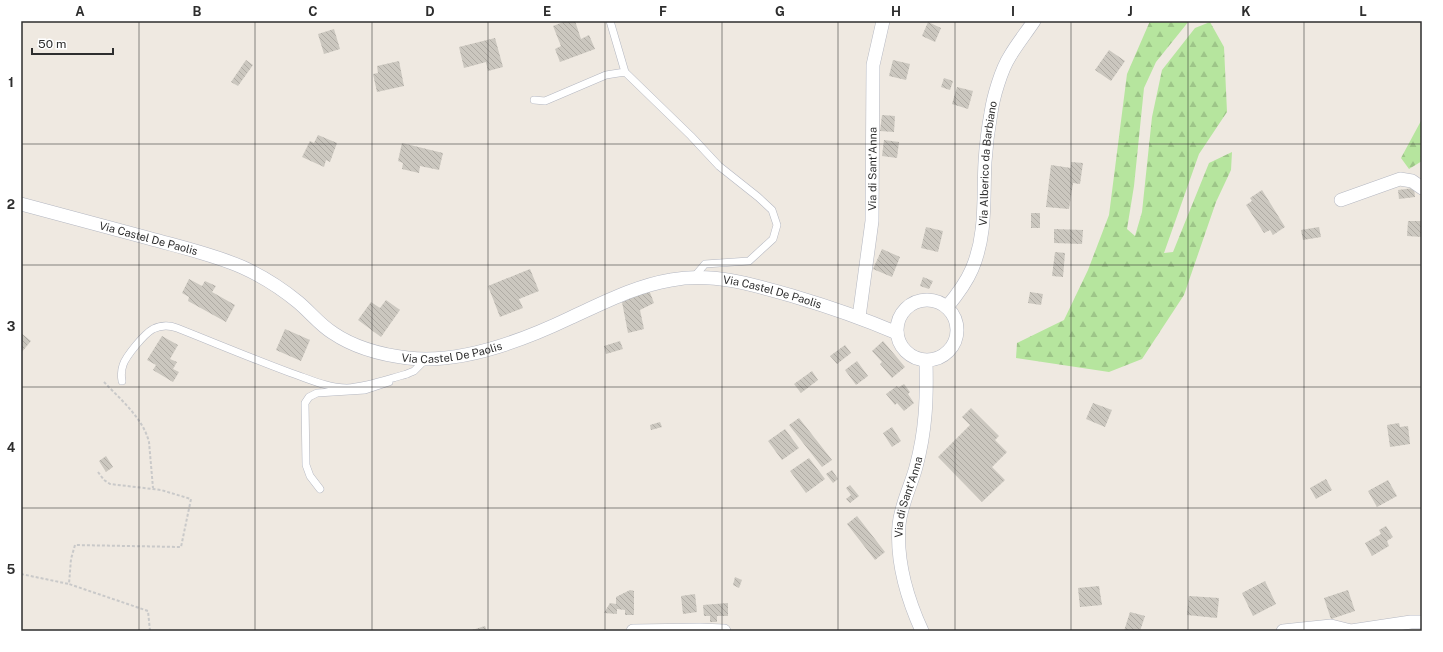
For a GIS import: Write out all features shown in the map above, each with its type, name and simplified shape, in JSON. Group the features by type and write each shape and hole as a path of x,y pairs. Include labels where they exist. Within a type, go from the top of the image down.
{"street":[{"name":"Via di Sant'Anna","path":"859,317 872,221 873,65 883,21"},
{"name":"Via Alberico da Barbiano","path":"947,307 969,276 977,254 984,222 985,162 991,112 998,87 1009,57 1034,21"},
{"path":"1341,200 1400,179 1412,181 1422,188"},
{"name":"Via Castel De Paolis","path":"21,204 220,258 262,277 280,288 297,301 326,329 348,341 378,352 408,358 455,358 506,343 553,326 636,289 660,282 694,277 722,279 757,286 839,310 897,333"},
{"path":"928,300 938,302 947,307 953,314 957,323 958,332 956,342 951,350 936,360 926,361 918,359 907,352 899,342 897,333 898,323 902,314 909,306 918,301 928,300"},
{"name":"Via di Sant'Anna","path":"922,631 904,579 900,558 898,533 904,502 915,469 924,432 927,395 926,361"},
{"path":"1283,631 1328,626 1351,631 1411,622 1422,622"},
{"path":"633,631 724,631"}],"lane":[{"path":"610,21 625,72 691,136 719,166 772,210 777,225 773,239 749,261 705,264 694,277"},
{"path":"534,100 545,101 606,75 625,72"},
{"path":"122,381 121,374 124,364 130,354 150,331 158,327 167,326 177,328 261,362 334,387 346,388 358,386 407,374"},
{"path":"320,489 310,476 306,465 305,403 307,399 317,393 372,389 407,374 426,359"}],"path":[{"path":"104,382 138,420 148,436 153,488"},
{"path":"69,584 71,559 75,546 181,547 191,499 153,488 110,484 104,480 98,472"},
{"path":"21,574 69,584 148,611 150,631"}],"green space":[{"path":"1150,21 1189,21 1156,62 1144,88 1134,186 1127,229 1135,236 1142,212 1152,117 1162,70 1195,28 1210,22 1224,47 1227,112 1199,154 1164,253 1173,252 1209,163 1232,152 1231,170 1216,202 1184,295 1142,359 1109,372 1016,358 1017,343 1064,320 1088,270 1109,215 1127,74"},
{"path":"1422,119 1422,161 1409,169 1401,158"}],"building":[{"path":"566,21 575,21 581,39 589,35 595,49 560,62 555,49 561,46 553,26"},
{"path":"928,22 941,28 935,42 922,36"},
{"path":"334,29 340,49 324,54 318,34"},
{"path":"495,38 503,67 488,71 486,62 464,68 459,47"},
{"path":"1109,50 1125,61 1111,81 1095,70"},
{"path":"246,60 253,65 238,86 231,82"},
{"path":"893,60 910,64 906,80 889,76"},
{"path":"399,61 404,86 377,92 373,74 378,73 377,66"},
{"path":"944,78 953,81 950,90 941,87"},
{"path":"957,87 973,91 968,109 952,104"},
{"path":"882,115 895,116 894,132 880,131"},
{"path":"318,135 337,143 330,162 326,160 324,167 302,157 310,141 314,143"},
{"path":"884,140 899,142 897,158 882,156"},
{"path":"402,143 443,153 439,170 420,166 419,173 402,169 403,163 398,161"},
{"path":"1071,162 1083,163 1080,184 1073,183 1069,209 1046,207 1051,165 1071,168"},
{"path":"1414,188 1415,197 1399,199 1398,190"},
{"path":"1262,190 1285,227 1273,235 1270,230 1264,233 1246,205 1252,201 1250,198"},
{"path":"1031,213 1040,213 1040,228 1031,228"},
{"path":"1408,221 1422,221 1422,237 1407,236"},
{"path":"926,227 943,231 938,252 921,248"},
{"path":"1319,227 1321,237 1303,240 1301,230"},
{"path":"1054,229 1083,230 1082,244 1054,243"},
{"path":"882,249 900,257 892,277 873,269"},
{"path":"1055,252 1065,253 1063,277 1052,276"},
{"path":"530,269 539,291 519,299 523,308 500,317 488,286"},
{"path":"923,277 933,281 929,289 920,286"},
{"path":"189,279 202,286 205,281 216,286 212,292 235,305 226,322 188,301 189,297 182,293"},
{"path":"649,290 654,303 640,310 644,329 628,333 622,302"},
{"path":"1030,292 1043,294 1041,305 1028,303"},
{"path":"386,300 400,310 381,337 358,320 371,302 380,308"},
{"path":"285,329 310,340 301,361 276,350"},
{"path":"21,333 31,341 21,353"},
{"path":"162,336 178,345 170,359 177,362 173,369 179,372 173,382 153,370 156,365 147,360"},
{"path":"620,341 623,349 606,354 604,346"},
{"path":"883,341 905,367 892,378 880,364 882,362 872,351"},
{"path":"845,345 851,353 837,364 830,356"},
{"path":"857,361 868,376 856,385 845,370"},
{"path":"812,371 818,380 801,393 794,384"},
{"path":"904,384 910,392 908,394 914,403 904,411 897,403 895,405 886,394 897,386 898,388"},
{"path":"1093,403 1112,410 1105,427 1086,419"},
{"path":"971,408 999,436 995,440 1007,452 992,467 1005,480 982,502 938,457 970,425 962,417"},
{"path":"799,418 832,460 822,467 789,425"},
{"path":"660,422 662,427 651,430 650,425"},
{"path":"1399,423 1400,427 1408,426 1410,444 1390,447 1387,425"},
{"path":"892,427 901,441 892,447 883,433"},
{"path":"785,429 799,448 782,460 768,441"},
{"path":"106,456 113,467 106,472 99,461"},
{"path":"809,458 825,479 806,493 790,471"},
{"path":"832,470 838,479 833,483 826,474"},
{"path":"1326,479 1332,490 1316,499 1310,488"},
{"path":"1388,480 1397,496 1377,507 1368,491"},
{"path":"850,485 859,496 850,503 846,499 851,495 846,488"},
{"path":"857,516 885,552 875,560 847,524"},
{"path":"1386,526 1393,537 1387,541 1389,546 1372,556 1365,543 1381,534 1379,530"},
{"path":"735,577 742,580 739,588 733,585"},
{"path":"1265,581 1276,604 1253,616 1242,593"},
{"path":"1099,586 1102,605 1080,607 1078,588"},
{"path":"630,590 634,591 634,615 625,615 625,610 617,609 617,614 604,613 610,603 616,604 616,597"},
{"path":"1348,590 1355,611 1331,619 1324,598"},
{"path":"695,594 697,612 683,614 681,596"},
{"path":"1189,596 1219,598 1217,618 1187,615"},
{"path":"728,603 728,616 717,616 717,622 710,622 710,616 704,616 703,605"},
{"path":"1130,612 1145,616 1140,631 1124,631"},
{"path":"485,626 487,631 472,631 472,630"}]}
